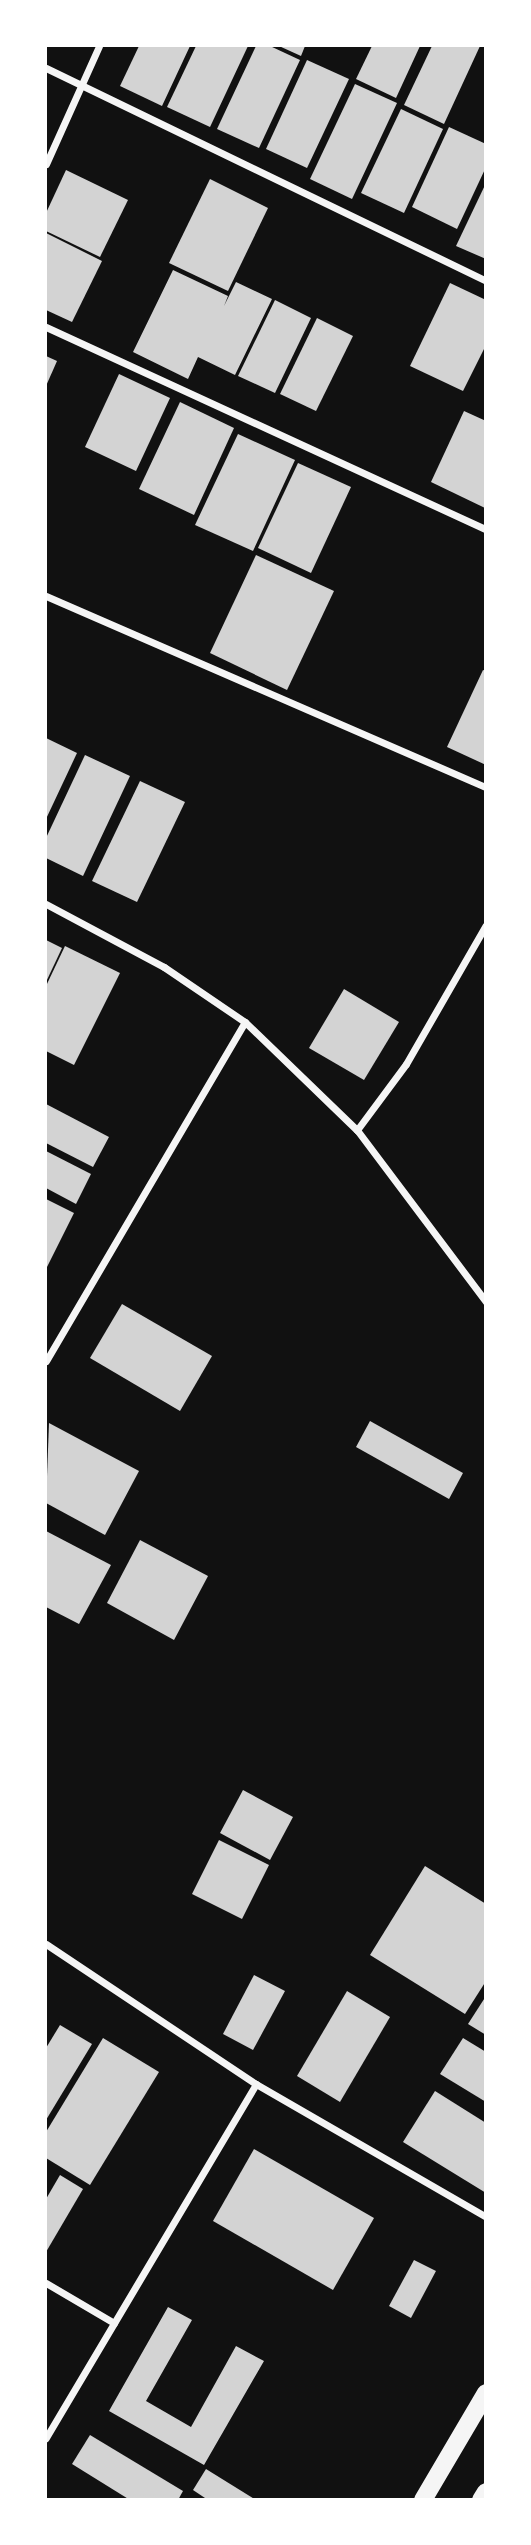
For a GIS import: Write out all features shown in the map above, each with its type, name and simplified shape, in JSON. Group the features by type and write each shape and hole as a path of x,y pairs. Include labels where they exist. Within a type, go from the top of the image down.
{"main road":[{"path":"423,2500 485,2393"},
{"path":"481,2500 485,2492"}],"street":[{"path":"46,164 99,46"},
{"path":"46,68 485,281"},
{"path":"46,327 485,529"},
{"path":"46,596 485,787"},
{"path":"46,904 164,967 245,1022 357,1130 485,1302"},
{"path":"357,1130 406,1064 485,925"},
{"path":"46,1361 245,1022"},
{"path":"46,1944 256,2084 485,2217"},
{"path":"46,2438 256,2084"},
{"path":"46,2283 114,2323"}],"building":[{"path":"139,46 190,46 162,106 120,86"},
{"path":"196,46 248,46 210,127 167,107"},
{"path":"256,46 270,46 300,60 259,148 217,129"},
{"path":"279,46 305,46 301,56"},
{"path":"372,46 420,46 396,98 356,79"},
{"path":"432,46 480,46 444,124 404,105"},
{"path":"307,60 349,79 307,168 266,149"},
{"path":"355,84 397,103 352,199 310,179"},
{"path":"401,109 443,129 404,213 361,193"},
{"path":"449,127 486,144 486,167 457,229 412,207"},
{"path":"66,170 128,200 100,257 46,231 46,213"},
{"path":"210,179 268,208 228,291 169,263"},
{"path":"486,183 486,259 456,246"},
{"path":"46,233 102,261 72,322 46,310"},
{"path":"173,270 228,296 224,306 236,282 272,299 235,375 198,357 188,379 133,352"},
{"path":"450,283 486,300 486,345 463,391 410,366"},
{"path":"275,300 311,318 275,393 238,376"},
{"path":"317,318 353,336 316,411 280,394"},
{"path":"46,356 57,361 46,386"},
{"path":"119,374 170,398 136,471 85,447"},
{"path":"180,402 234,428 194,515 139,489"},
{"path":"464,411 486,421 485,508 431,482"},
{"path":"238,434 295,460 253,551 195,525"},
{"path":"298,463 351,487 311,573 258,548"},
{"path":"256,555 334,591 287,690 210,653"},
{"path":"483,670 486,671 486,765 447,747"},
{"path":"46,738 77,753 46,819"},
{"path":"85,755 130,776 83,876 46,858 46,838"},
{"path":"140,781 185,802 137,902 92,881"},
{"path":"46,940 62,948 46,982"},
{"path":"65,946 120,973 74,1065 46,1051 46,986"},
{"path":"344,989 399,1022 364,1080 309,1048"},
{"path":"46,1104 109,1137 93,1167 46,1143"},
{"path":"46,1151 91,1174 76,1204 46,1188"},
{"path":"46,1199 74,1213 46,1269"},
{"path":"122,1304 212,1356 180,1411 90,1358"},
{"path":"370,1421 463,1473 449,1499 356,1447"},
{"path":"49,1423 139,1471 105,1535 46,1503"},
{"path":"46,1531 111,1565 79,1624 46,1607"},
{"path":"140,1540 208,1576 174,1640 107,1603"},
{"path":"243,1790 293,1817 270,1860 220,1833"},
{"path":"219,1840 269,1865 242,1919 192,1894"},
{"path":"425,1866 486,1904 486,1981 465,2014 370,1955"},
{"path":"254,1975 285,1991 253,2050 223,2034"},
{"path":"347,1991 390,2017 340,2102 297,2076"},
{"path":"486,1996 486,2035 468,2024"},
{"path":"60,2025 92,2044 46,2120 46,2048"},
{"path":"103,2038 159,2072 90,2185 46,2158 46,2132"},
{"path":"463,2038 486,2052 486,2102 440,2074"},
{"path":"435,2091 486,2123 486,2193 403,2142"},
{"path":"254,2149 374,2218 333,2290 213,2221"},
{"path":"60,2175 83,2189 46,2252 46,2199"},
{"path":"414,2260 436,2271 411,2318 389,2306"},
{"path":"168,2307 192,2320 146,2401 191,2427 236,2346 264,2361 204,2465 109,2411"},
{"path":"90,2435 183,2491 178,2500 130,2500 72,2464"},
{"path":"206,2469 256,2500 208,2500 193,2490"}]}
